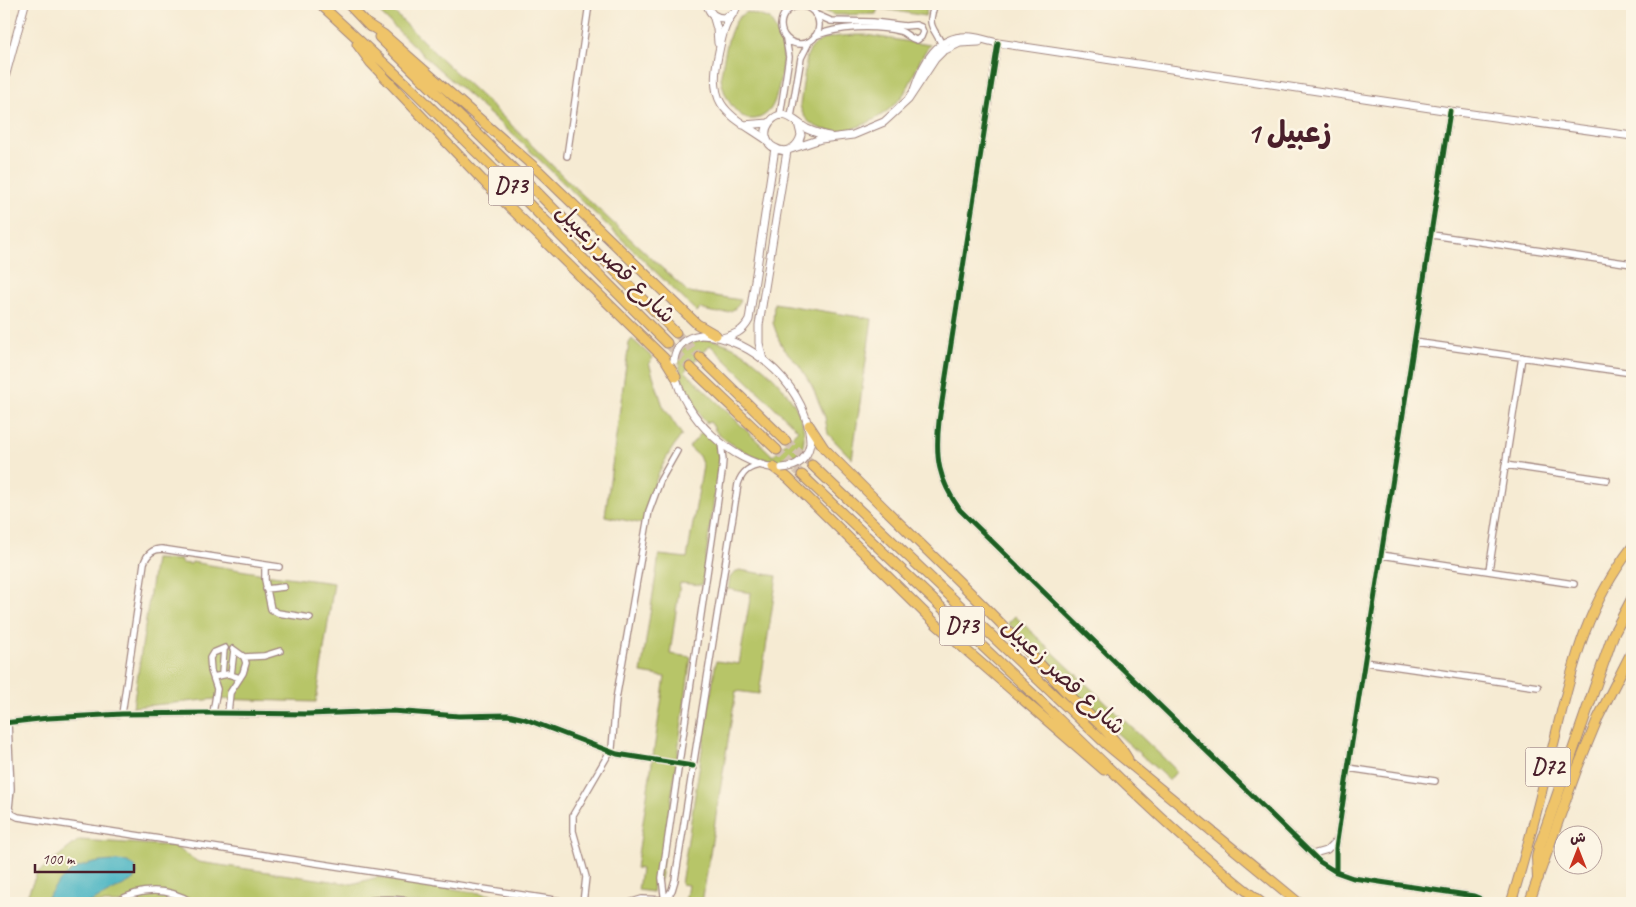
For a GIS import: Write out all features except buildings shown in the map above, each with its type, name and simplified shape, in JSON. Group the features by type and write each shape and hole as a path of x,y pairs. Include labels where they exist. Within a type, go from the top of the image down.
{"highway":[{"path":"1538,878 1536,868 1539,848 1613,635 1632,599"}],"main road":[{"name":"شارع قصر زعبيل","path":"320,4 411,88 667,344"},
{"name":"شارع قصر زعبيل","path":"348,4 676,333"},
{"path":"366,23 383,34 540,172 697,324 719,337"},
{"path":"351,33 365,56 486,185 665,359 676,377"},
{"path":"700,357 786,441"},
{"path":"690,367 777,450"},
{"path":"809,425 815,436 829,453 1022,644 1118,744 1130,763"},
{"path":"768,466 788,478 937,624 1098,766 1120,779"},
{"name":"شارع قصر زعبيل","path":"812,466 1107,745 1192,817 1299,903"},
{"name":"شارع قصر زعبيل","path":"802,475 954,618 1120,779 1183,837 1262,903"},
{"name":"D72","path":"1511,903 1528,846 1568,681 1584,630 1605,586 1632,547"},
{"name":"D72","path":"1529,903 1577,769 1598,718 1632,651"}],"street":[{"path":"4,80 25,4"},
{"path":"566,156 589,4"},
{"path":"700,4 711,13 724,18 732,15"},
{"path":"707,4 717,28 719,53"},
{"path":"738,4 737,9 725,27 719,53 714,78 718,97 728,113 767,140 775,148 789,150 811,142 853,134 874,127 893,115 914,90 927,59 942,47 961,37 979,38 998,43 1450,111 1632,136"},
{"path":"935,4 931,25 942,47"},
{"path":"780,116 789,57 781,23 784,14 788,10 798,6 804,7 830,21 873,22 921,27 923,32 917,40 898,31 868,28 837,30 815,36 810,41 801,58 792,117"},
{"path":"815,14 818,25 815,36"},
{"path":"785,37 794,43 800,44 810,41"},
{"path":"998,43 936,445 942,480 950,496 960,510 1327,868 1364,880 1474,896 1479,898 1481,903"},
{"path":"1336,872 1337,840 1450,111"},
{"path":"743,125 769,123 780,116 792,117 810,131 831,137"},
{"path":"763,360 759,343 759,325 789,150 798,143 802,135 798,122"},
{"path":"767,140 766,131 769,123"},
{"path":"719,337 737,333 746,326 749,320 775,148"},
{"path":"1432,235 1632,264"},
{"path":"701,335 719,337 740,345 763,360 793,392 803,409 809,425 810,444 806,457 801,462 789,468 782,468 768,466 737,455 721,443 700,422 689,407 679,388 676,377 674,360 677,349 685,340 701,335"},
{"path":"1414,342 1632,372"},
{"path":"1489,570 1522,357"},
{"path":"665,901 662,878 722,472 721,443"},
{"path":"583,903 586,884 585,871 572,831 572,820 575,810 613,744 616,699 648,519 660,481 677,450"},
{"path":"1505,465 1607,480"},
{"path":"665,901 672,890 675,880 738,484 743,473 748,469 768,466"},
{"path":"122,714 144,563 149,554 155,550 162,549 279,567"},
{"path":"1381,555 1574,584"},
{"path":"265,565 264,576 269,605 272,611 310,618"},
{"path":"266,589 284,587"},
{"path":"213,713 217,686 213,677 210,656 224,649 222,674"},
{"path":"228,713 230,693 246,665 244,657 234,650 231,675"},
{"path":"244,657 264,656 280,651"},
{"path":"1366,662 1538,687"},
{"path":"213,677 222,674 240,678"},
{"path":"574,903 18,817 12,814 9,808 11,789 6,723 48,718 122,714 398,712 459,716 508,715 526,719 624,756 692,766"},
{"path":"1348,768 1435,781"},
{"path":"1313,854 1327,850 1337,840"},
{"path":"115,903 138,892 158,890 176,894 193,903"},
{"path":"358,903 392,899 418,903"},
{"path":"629,903 642,900 665,901"}],"green space":[{"path":"371,4 386,4 572,185 688,292 741,300 738,305 724,313 711,312 700,308 697,312 520,141 423,55"},
{"path":"817,4 926,4 928,6 925,16 878,8 876,14 834,15 823,10"},
{"path":"748,12 770,19 783,49 781,74 775,101 767,113 758,118 750,119 742,116 729,102 722,84 721,75 728,39 732,29 736,21"},
{"path":"855,35 930,45 922,56 905,92 889,109 857,127 833,131 822,129 807,120 800,105 807,56 815,44 827,38"},
{"path":"774,303 872,319 852,459 828,434 825,417 812,386 799,365 784,349 779,340 773,323"},
{"path":"632,339 653,358 649,363 663,406 682,435 668,455 657,477 643,524 605,516 629,343"},
{"path":"708,339 737,349 773,377 793,403 800,417 804,431 803,445 797,456 788,461 776,462 763,459 726,440 710,422 707,423 692,401 680,373 679,360 683,349 692,342","holes":["710,345 798,430 773,456 685,371"]},
{"path":"703,431 715,441 720,456 702,585 680,583 670,654 691,657 660,880 654,879 652,892 638,890 641,869 636,868 665,677 641,673 659,555 687,558 703,466 699,456 689,447"},
{"path":"155,559 181,560 181,563 191,564 192,562 334,583 316,702 216,699 133,707"},
{"path":"739,570 777,576 759,694 736,691 702,903 685,903 688,885 681,884 716,661 739,664 751,593 728,589 730,577"},
{"path":"1015,616 1173,767 1176,772 1169,780 1090,709 1008,623"},
{"path":"79,840 174,846 198,862 352,884 378,877 543,903 24,903 37,873"}],"water":[{"path":"128,862 135,866 137,874 133,880 89,903 44,903 66,875 74,870 92,863"}],"tunnel":[{"path":"676,333 700,357"},
{"path":"667,343 690,367"},
{"path":"786,441 812,465"},
{"path":"777,450 802,475"}],"cycle path":[{"path":"998,43 939,421 938,457 943,478 953,499 960,510 1320,862 1336,872 1353,878 1474,896 1479,898 1481,903"},
{"path":"1336,872 1336,848 1450,111"},
{"path":"4,723 48,718 122,714 308,714 392,711 459,716 508,715 525,719 617,754 693,766"}],"district":[{"name":"زعبيل 1","path":"1289,132"}]}
